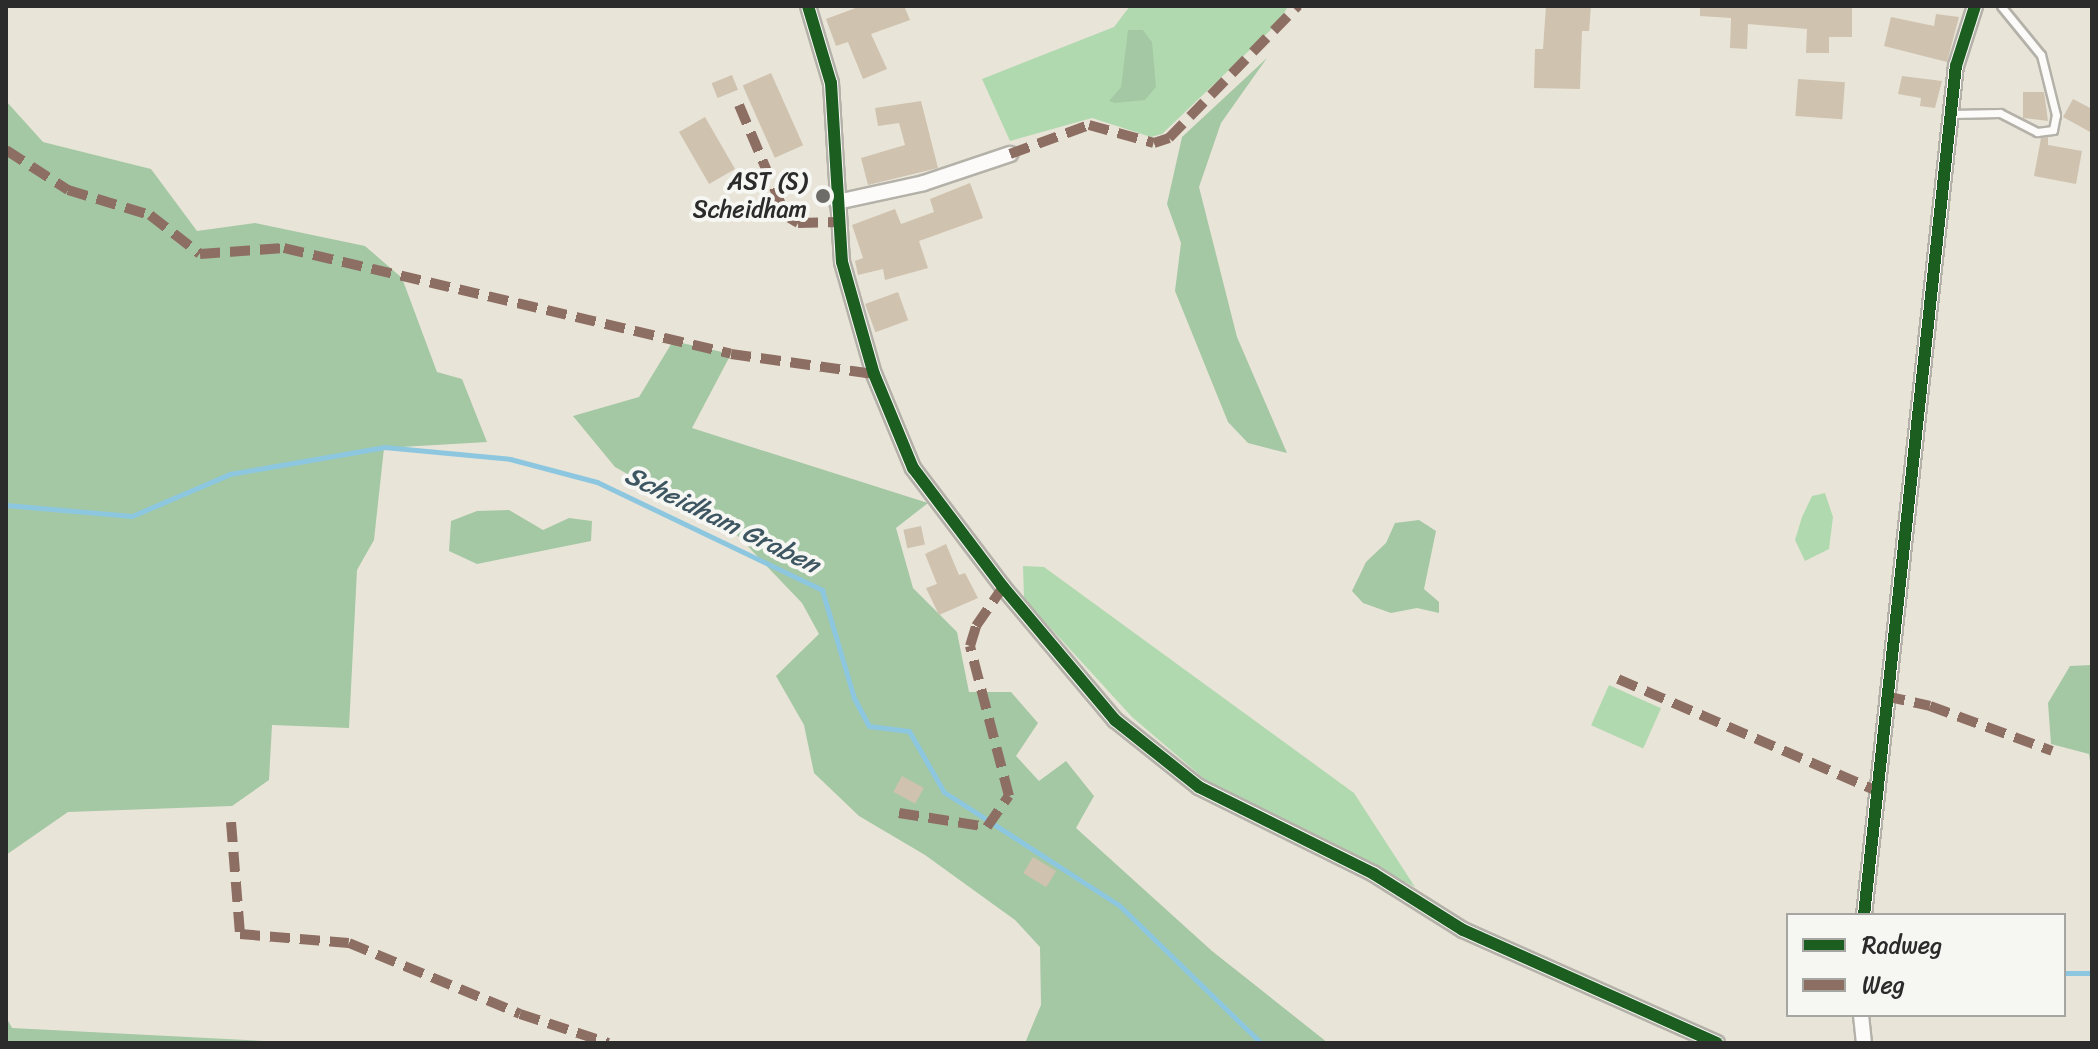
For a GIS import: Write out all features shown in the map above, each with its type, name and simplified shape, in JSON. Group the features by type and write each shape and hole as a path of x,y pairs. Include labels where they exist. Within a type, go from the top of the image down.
{"street":[{"path":"808,6 831,83 842,262 874,374 913,468 1003,587 1115,720 1199,787 1374,874 1463,930 1717,1043"},
{"path":"1864,913 1956,66 1975,6"},
{"path":"837,202 924,183 1010,154"},
{"path":"1861,1017 1864,1043"}],"lane":[{"path":"1952,114 2000,113 2037,132 2053,130 2056,115 2041,55 2001,6"}],"green space":[{"path":"1130,6 1288,6 1280,21 1162,134 1151,137 1092,118 1010,141 982,79 1114,27"},
{"path":"1128,30 1143,30 1152,42 1156,87 1145,100 1115,103 1109,101 1121,87"},
{"path":"1267,58 1221,123 1199,187 1237,337 1287,453 1248,443 1228,422 1175,291 1181,243 1167,204 1182,137"},
{"path":"6,101 43,142 151,169 197,231 255,223 365,246 402,278 437,372 462,379 487,442 384,448 374,540 357,570 349,728 272,725 269,780 232,806 68,812 6,855"},
{"path":"673,341 731,354 692,428 928,503 896,528 913,588 957,632 969,692 1011,692 1038,723 1016,756 1039,781 1066,761 1094,796 1076,828 1212,951 1328,1043 1025,1043 1041,1005 1040,947 1015,920 925,855 859,816 814,773 804,725 776,676 819,634 802,603 738,536 615,467 573,416 639,397"},
{"path":"1825,493 1833,517 1829,549 1805,561 1795,540 1812,496"},
{"path":"509,510 543,530 569,518 592,521 591,541 477,564 449,551 451,521 477,511"},
{"path":"1419,520 1436,531 1424,589 1439,602 1439,613 1417,608 1391,613 1363,603 1352,591 1366,562 1386,543 1395,523"},
{"path":"1023,566 1044,567 1354,793 1415,887 1208,782 1132,717 1024,599"},
{"path":"2092,665 2092,777 2089,754 2051,744 2048,703 2070,666"},
{"path":"1609,685 1661,708 1643,748 1591,725"},
{"path":"6,1017 12,1028 305,1043 6,1043"}],"building":[{"path":"861,6 904,6 910,20 871,34 887,69 863,79 848,42 836,46 826,19"},
{"path":"1546,6 1591,6 1589,31 1582,31 1580,89 1534,88 1535,49 1543,49"},
{"path":"1700,6 1852,6 1852,37 1829,37 1829,53 1806,53 1807,29 1748,24 1747,49 1730,48 1731,18 1700,16"},
{"path":"1936,14 1959,17 1947,62 1884,46 1891,17 1934,26"},
{"path":"771,73 803,145 775,158 743,86"},
{"path":"732,75 738,90 718,98 712,83"},
{"path":"1902,76 1942,81 1935,108 1920,106 1921,98 1898,94"},
{"path":"1798,79 1845,82 1842,119 1795,116"},
{"path":"2023,92 2044,92 2048,121 2023,118"},
{"path":"2073,99 2092,109 2092,133 2063,117"},
{"path":"921,101 938,168 868,185 861,158 905,145 899,123 878,126 875,108"},
{"path":"705,117 735,169 709,184 679,132"},
{"path":"2048,137 2048,145 2082,151 2076,184 2034,176 2041,138"},
{"path":"970,183 983,218 919,241 928,268 885,280 883,269 858,275 855,261 863,258 852,225 895,209 901,224 934,212 930,199"},
{"path":"898,292 908,320 875,332 865,304"},
{"path":"921,526 925,545 907,548 903,530"},
{"path":"946,544 959,575 965,573 978,598 939,615 926,588 937,584 925,554"},
{"path":"902,776 924,788 915,804 893,792"},
{"path":"1033,857 1056,871 1046,887 1023,873"}],"waterway":[{"name":"Scheidham Graben","path":"6,505 132,516 230,474 384,447 510,459 597,482 822,590 854,698 869,726 909,731 944,792 1119,905 1261,1043"},
{"path":"2066,973 2092,973"}],"marked path":[{"path":"1010,154 1089,125 1154,143 1169,138 1298,6"},
{"path":"739,105 786,216 798,223 839,222"},
{"path":"6,150 68,190 150,215 200,254 284,248 731,354 874,374"},
{"path":"899,813 987,827 1009,796 970,646 976,626 1003,587"},
{"path":"1618,679 1875,790"},
{"path":"1885,696 1930,706 2052,751"},
{"path":"231,822 240,934 349,943 520,1014 608,1043"}],"cycle path":[{"path":"808,6 831,83 842,262 874,374 913,468 1003,587 1115,720 1199,787 1374,874 1463,930 1717,1043"},
{"path":"1864,913 1956,66 1975,6"}],"place":[{"name":"AST (S) Scheidham","path":"823,196"}]}
